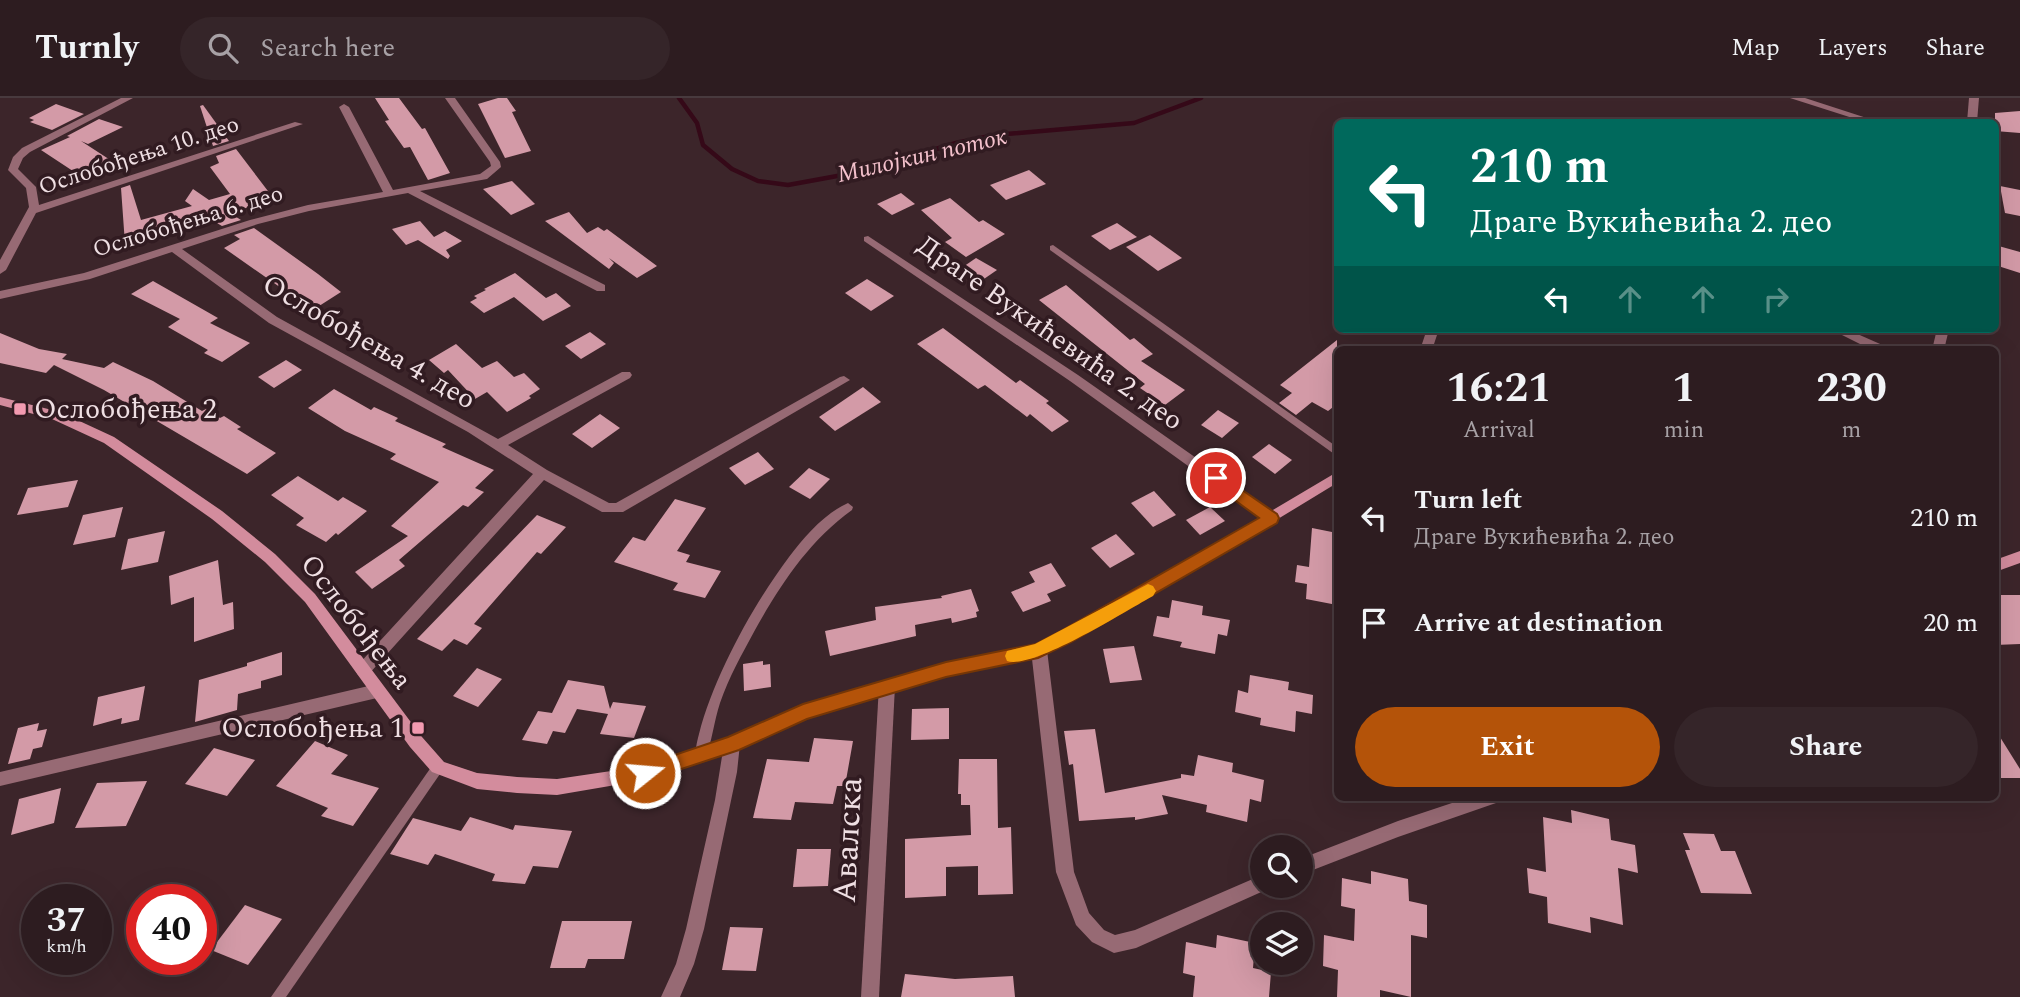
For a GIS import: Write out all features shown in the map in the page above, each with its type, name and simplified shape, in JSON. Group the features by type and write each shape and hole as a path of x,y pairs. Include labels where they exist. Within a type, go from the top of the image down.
{"street":[{"path":"0,270 32,211 34,196 30,187 13,170 18,157 42,141 128,98"},
{"name":"Ослобођења 6. део","path":"0,295 86,276 288,213 483,177 496,167 495,162 450,98"},
{"path":"1795,98 1864,119"},
{"path":"1972,119 1974,98"},
{"path":"344,107 372,155 389,193"},
{"name":"Ослобођења 10. део","path":"32,211 298,124"},
{"path":"408,189 601,288"},
{"name":"Драге Вукићевића 2. део","path":"868,239 1074,378 1271,518"},
{"name":"Ослобођења 4. део","path":"174,247 273,320 607,508 618,508 844,380"},
{"path":"1845,333 1874,346"},
{"path":"498,445 625,375"},
{"name":"Ослобођења","path":"0,401 56,415 109,440 217,515 270,558 310,598 377,691 438,767"},
{"path":"363,670 542,473"},
{"path":"438,767 477,781 557,787 645,773 701,756 803,712 946,670 1038,650 1153,588 1334,479"},
{"path":"1999,565 2020,557"},
{"path":"1038,650 1065,872 1082,919 1098,936 1114,944 1136,939 1250,888"},
{"name":"Авалска","path":"870,997 887,686"},
{"path":"0,779 377,691"},
{"path":"670,997 679,980 698,921 730,771 732,744"},
{"path":"1313,862 1481,801"}],"lane":[{"path":"1053,248 1334,451"},
{"path":"701,756 710,711 720,683 772,589 811,537 848,507"},
{"path":"278,997 438,767"}],"building":[{"path":"375,98 399,98 422,129 425,128 450,173 428,180 410,147 404,148 385,121 389,120"},
{"path":"507,98 516,111 512,112 531,151 505,158 478,104"},
{"path":"56,104 84,114 52,130 30,122 34,120 29,118"},
{"path":"203,105 229,141 213,146 200,106"},
{"path":"2020,111 2020,133 1999,131 1999,119 1995,119 1995,113"},
{"path":"99,119 123,127 88,144 81,141 118,165 90,178 89,174 82,177 41,150 70,137 67,136"},
{"path":"236,149 274,199 230,213 241,220 222,226 210,219 125,244 121,188 130,185 141,220 192,206 185,201 193,189 209,200 230,194 210,167 219,163 216,156"},
{"path":"1029,170 1046,184 1006,200 990,185"},
{"path":"512,181 535,204 511,215 483,189"},
{"path":"2000,186 2020,190 2020,216 2005,213"},
{"path":"901,193 915,204 892,215 877,204"},
{"path":"950,198 979,222 983,220 1005,234 966,257 945,242 952,238 921,210"},
{"path":"569,212 587,233 598,227 604,231 607,229 657,266 637,278 609,258 614,263 609,269 545,221"},
{"path":"420,221 434,237 445,231 462,241 446,250 450,256 448,259 418,240 406,245 392,229"},
{"path":"1117,223 1137,237 1110,250 1091,236"},
{"path":"254,228 341,292 316,308 307,302 304,304 224,248 240,239 234,235"},
{"path":"1150,235 1182,258 1158,271 1126,247"},
{"path":"1999,246 2020,252 2020,273 1999,266"},
{"path":"976,258 997,270 981,281 960,269"},
{"path":"515,273 546,298 556,293 571,306 543,321 514,297 484,313 470,302 477,298 474,296 486,290 484,289"},
{"path":"867,279 894,296 871,311 845,293"},
{"path":"153,281 218,318 210,323 250,343 222,362 204,353 208,350 168,327 180,319 131,294"},
{"path":"1066,285 1130,340 1134,338 1153,354 1141,361 1185,390 1165,405 1140,388 1145,384 1039,300"},
{"path":"943,328 1016,383 1020,380 1049,401 1046,403 1069,421 1052,432 1030,414 1027,417 985,385 978,389 917,344"},
{"path":"590,332 606,344 581,359 565,346"},
{"path":"0,333 39,349 67,354 62,359 104,368 113,362 153,381 202,411 206,409 220,418 224,416 241,427 237,429 276,453 247,474 104,390 54,365 46,373 0,363"},
{"path":"1337,340 1337,346 1334,346 1334,406 1328,411 1312,402 1296,415 1279,403 1292,393 1280,385"},
{"path":"456,344 482,368 497,361 514,377 524,373 540,389 529,396 531,398 507,412 487,392 475,399 448,370 444,373 429,360"},
{"path":"286,360 302,370 274,388 258,377"},
{"path":"863,387 881,402 835,431 819,417"},
{"path":"334,389 371,410 374,407 398,418 395,421 446,444 442,447 494,470 475,488 484,492 468,507 463,505 399,560 405,566 372,589 355,572 408,536 391,526 439,482 390,459 396,454 345,431 308,408"},
{"path":"1218,410 1239,423 1222,438 1201,425"},
{"path":"600,414 620,428 592,448 572,434"},
{"path":"1269,444 1292,460 1275,474 1252,457"},
{"path":"758,452 774,469 745,485 729,468"},
{"path":"809,468 830,479 810,499 789,487"},
{"path":"298,476 338,501 343,497 367,511 326,542 296,525 304,518 271,495"},
{"path":"78,480 68,507 17,515 28,488"},
{"path":"1154,491 1176,515 1153,527 1131,503"},
{"path":"675,499 706,508 677,551 690,555 686,562 721,571 705,598 673,590 678,583 614,562 633,537 645,541"},
{"path":"123,507 115,537 73,545 83,515"},
{"path":"1210,507 1225,521 1200,535 1186,520"},
{"path":"537,515 566,527 541,554 537,552 474,624 482,628 467,645 454,639 442,651 417,639"},
{"path":"1312,528 1334,532 1334,604 1306,599 1307,584 1295,582 1297,565 1309,567"},
{"path":"165,531 158,562 121,570 128,539"},
{"path":"1116,534 1135,554 1110,568 1091,548"},
{"path":"218,560 223,605 233,602 234,629 194,642 194,597 171,605 169,576"},
{"path":"1051,563 1066,586 1047,594 1051,601 1023,612 1011,592 1035,582 1029,572"},
{"path":"971,589 979,611 976,612 977,617 952,623 951,618 915,625 916,636 830,656 825,631 876,620 875,607 942,598 941,596"},
{"path":"1999,595 2020,595 2020,644 1999,645"},
{"path":"1172,600 1203,606 1202,615 1230,620 1227,636 1218,634 1215,654 1180,647 1182,642 1153,636 1157,616 1169,618"},
{"path":"1134,646 1142,680 1110,683 1103,649"},
{"path":"282,652 282,675 261,681 261,688 238,694 237,710 195,722 199,680"},
{"path":"763,661 763,665 770,664 771,687 744,691 743,664"},
{"path":"477,668 502,679 478,707 453,696"},
{"path":"1250,675 1289,682 1288,690 1313,695 1312,714 1296,711 1295,732 1260,725 1261,718 1235,712 1238,690 1248,693"},
{"path":"568,680 604,686 610,709 613,702 646,706 634,738 600,734 608,714 577,709 565,733 553,731 547,744 522,740 538,711 552,713"},
{"path":"145,686 139,720 121,724 122,718 93,726 98,697"},
{"path":"949,708 949,739 911,740 912,709"},
{"path":"39,723 37,731 47,729 42,747 33,749 30,759 8,764 18,728"},
{"path":"1095,729 1105,793 1181,778 1181,774 1194,776 1198,755 1233,763 1232,772 1264,780 1261,802 1250,799 1247,822 1206,812 1207,805 1162,795 1168,814 1135,820 1135,817 1079,821 1073,764 1069,765 1064,731"},
{"path":"1999,735 2020,769 2020,778 1999,778"},
{"path":"814,738 853,741 845,786 837,786 833,804 795,802 791,820 753,818 767,759 809,762"},
{"path":"315,741 348,755 331,774 379,788 353,826 321,816 328,808 276,786"},
{"path":"214,748 255,760 227,796 185,784"},
{"path":"959,759 997,759 998,828 1011,827 1013,894 978,895 978,866 946,867 946,896 905,898 905,839 971,835 970,805 961,805 961,794 958,794"},
{"path":"147,781 126,826 75,828 97,783"},
{"path":"61,788 54,823 11,835 19,799"},
{"path":"1571,810 1609,819 1611,840 1635,845 1638,873 1618,868 1623,925 1590,917 1591,933 1548,923 1547,897 1529,893 1527,868 1546,872 1543,817 1572,823"},
{"path":"470,817 513,830 515,825 572,831 558,868 533,866 525,884 492,881 495,874 435,854 428,865 390,854 413,818 461,831"},
{"path":"1683,833 1714,834 1721,851 1735,851 1752,894 1701,893 1685,850 1690,850"},
{"path":"797,849 831,849 828,886 793,887"},
{"path":"1371,871 1408,879 1409,901 1427,905 1427,938 1411,935 1411,997 1380,990 1380,997 1337,997 1338,970 1323,966 1324,935 1354,941 1355,909 1341,906 1342,878 1371,884"},
{"path":"245,905 282,919 248,965 217,952 217,942"},
{"path":"562,921 632,921 624,959 588,959 585,968 550,968"},
{"path":"730,927 763,928 756,971 722,970"},
{"path":"1217,935 1250,942 1250,975 1271,975 1269,997 1193,997 1195,976 1183,973 1186,942 1216,948"},
{"path":"905,974 955,979 1013,976 1015,997 901,997"}],"waterway":[{"name":"Милојкин поток","path":"679,98 697,123 703,145 732,169 758,181 788,185 859,172 956,143 995,135 1134,123 1201,98"}],"slow traffic":[{"path":"1013,656 1038,650 1148,591"}],"place":[{"name":"Ослобођења 2","path":"20,409"},
{"name":"Ослобођења 1","path":"418,728"}],"route":[{"path":"645,773 701,756 803,712 946,670 1038,650 1065,637 1271,518 1216,478"}]}
